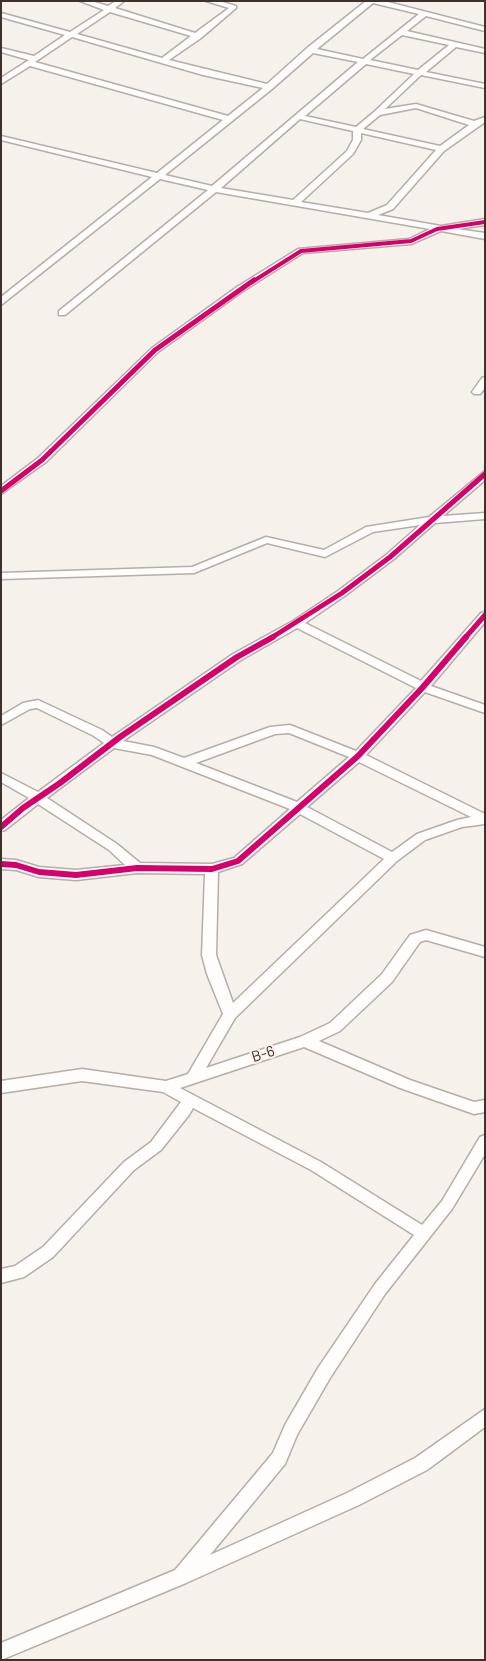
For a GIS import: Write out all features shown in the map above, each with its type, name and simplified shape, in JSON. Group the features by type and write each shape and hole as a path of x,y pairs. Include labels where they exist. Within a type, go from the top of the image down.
{"street":[{"path":"83,1 198,36"},
{"path":"1,82 121,1"},
{"path":"209,1 234,7"},
{"path":"163,61 242,1"},
{"path":"1,302 269,87 310,50 371,1"},
{"path":"375,1 483,28"},
{"path":"62,314 300,117 363,62 424,14"},
{"path":"1,15 163,61 269,87"},
{"path":"400,32 485,51"},
{"path":"294,204 350,152 357,140 357,130 418,74 454,45"},
{"path":"1,50 32,61 228,119"},
{"path":"310,50 418,74 484,85"},
{"path":"378,112 416,106 475,124"},
{"path":"300,117 441,150"},
{"path":"368,217 390,207 441,150 485,118"},
{"path":"1,138 157,177 214,189 485,236"},
{"path":"1,491 42,460 155,350 240,289 301,251 411,241 437,229 485,222"},
{"path":"477,392 485,380"},
{"path":"1,827 111,743 236,657 297,623 382,563 485,474"},
{"path":"1,576 194,570 266,540 325,554 370,529 433,520 485,516"},
{"path":"1,864 16,865 39,872 76,875 137,868 212,869 238,861 358,756 423,687 485,615"},
{"path":"297,623 423,687 485,709"},
{"path":"1,721 27,706 38,704 98,733 111,743 154,751 299,808 392,858"},
{"path":"184,763 274,730 290,729 358,756 485,819"},
{"path":"1,777 38,798 113,847 137,868"},
{"path":"194,1076 230,1014 378,874 392,858 421,837 461,822 485,819"},
{"path":"212,869 209,955 214,974 230,1014"},
{"name":"B-6","path":"1,1087 82,1076 166,1087 194,1076 305,1041 335,1027 387,978 415,938 426,935 485,952"},
{"path":"305,1041 405,1084 474,1108 485,1106"},
{"path":"166,1087 316,1166 424,1234"},
{"path":"1,1276 19,1272 48,1252 129,1166 156,1146 184,1111 190,1100"},
{"path":"180,1577 279,1458 291,1430 324,1373 380,1289 447,1205 485,1141"},
{"path":"1,1652 180,1577 353,1499 421,1464 485,1417"}],"cycle path":[{"path":"1,491 42,460 155,350 240,289 301,251 411,241 437,229 485,222"},
{"path":"1,827 23,808 60,783 120,737 237,657 297,623 342,593 390,557 485,474"},
{"path":"1,864 16,865 39,872 76,875 137,868 212,869 238,861 358,756 423,687 485,615"}]}
